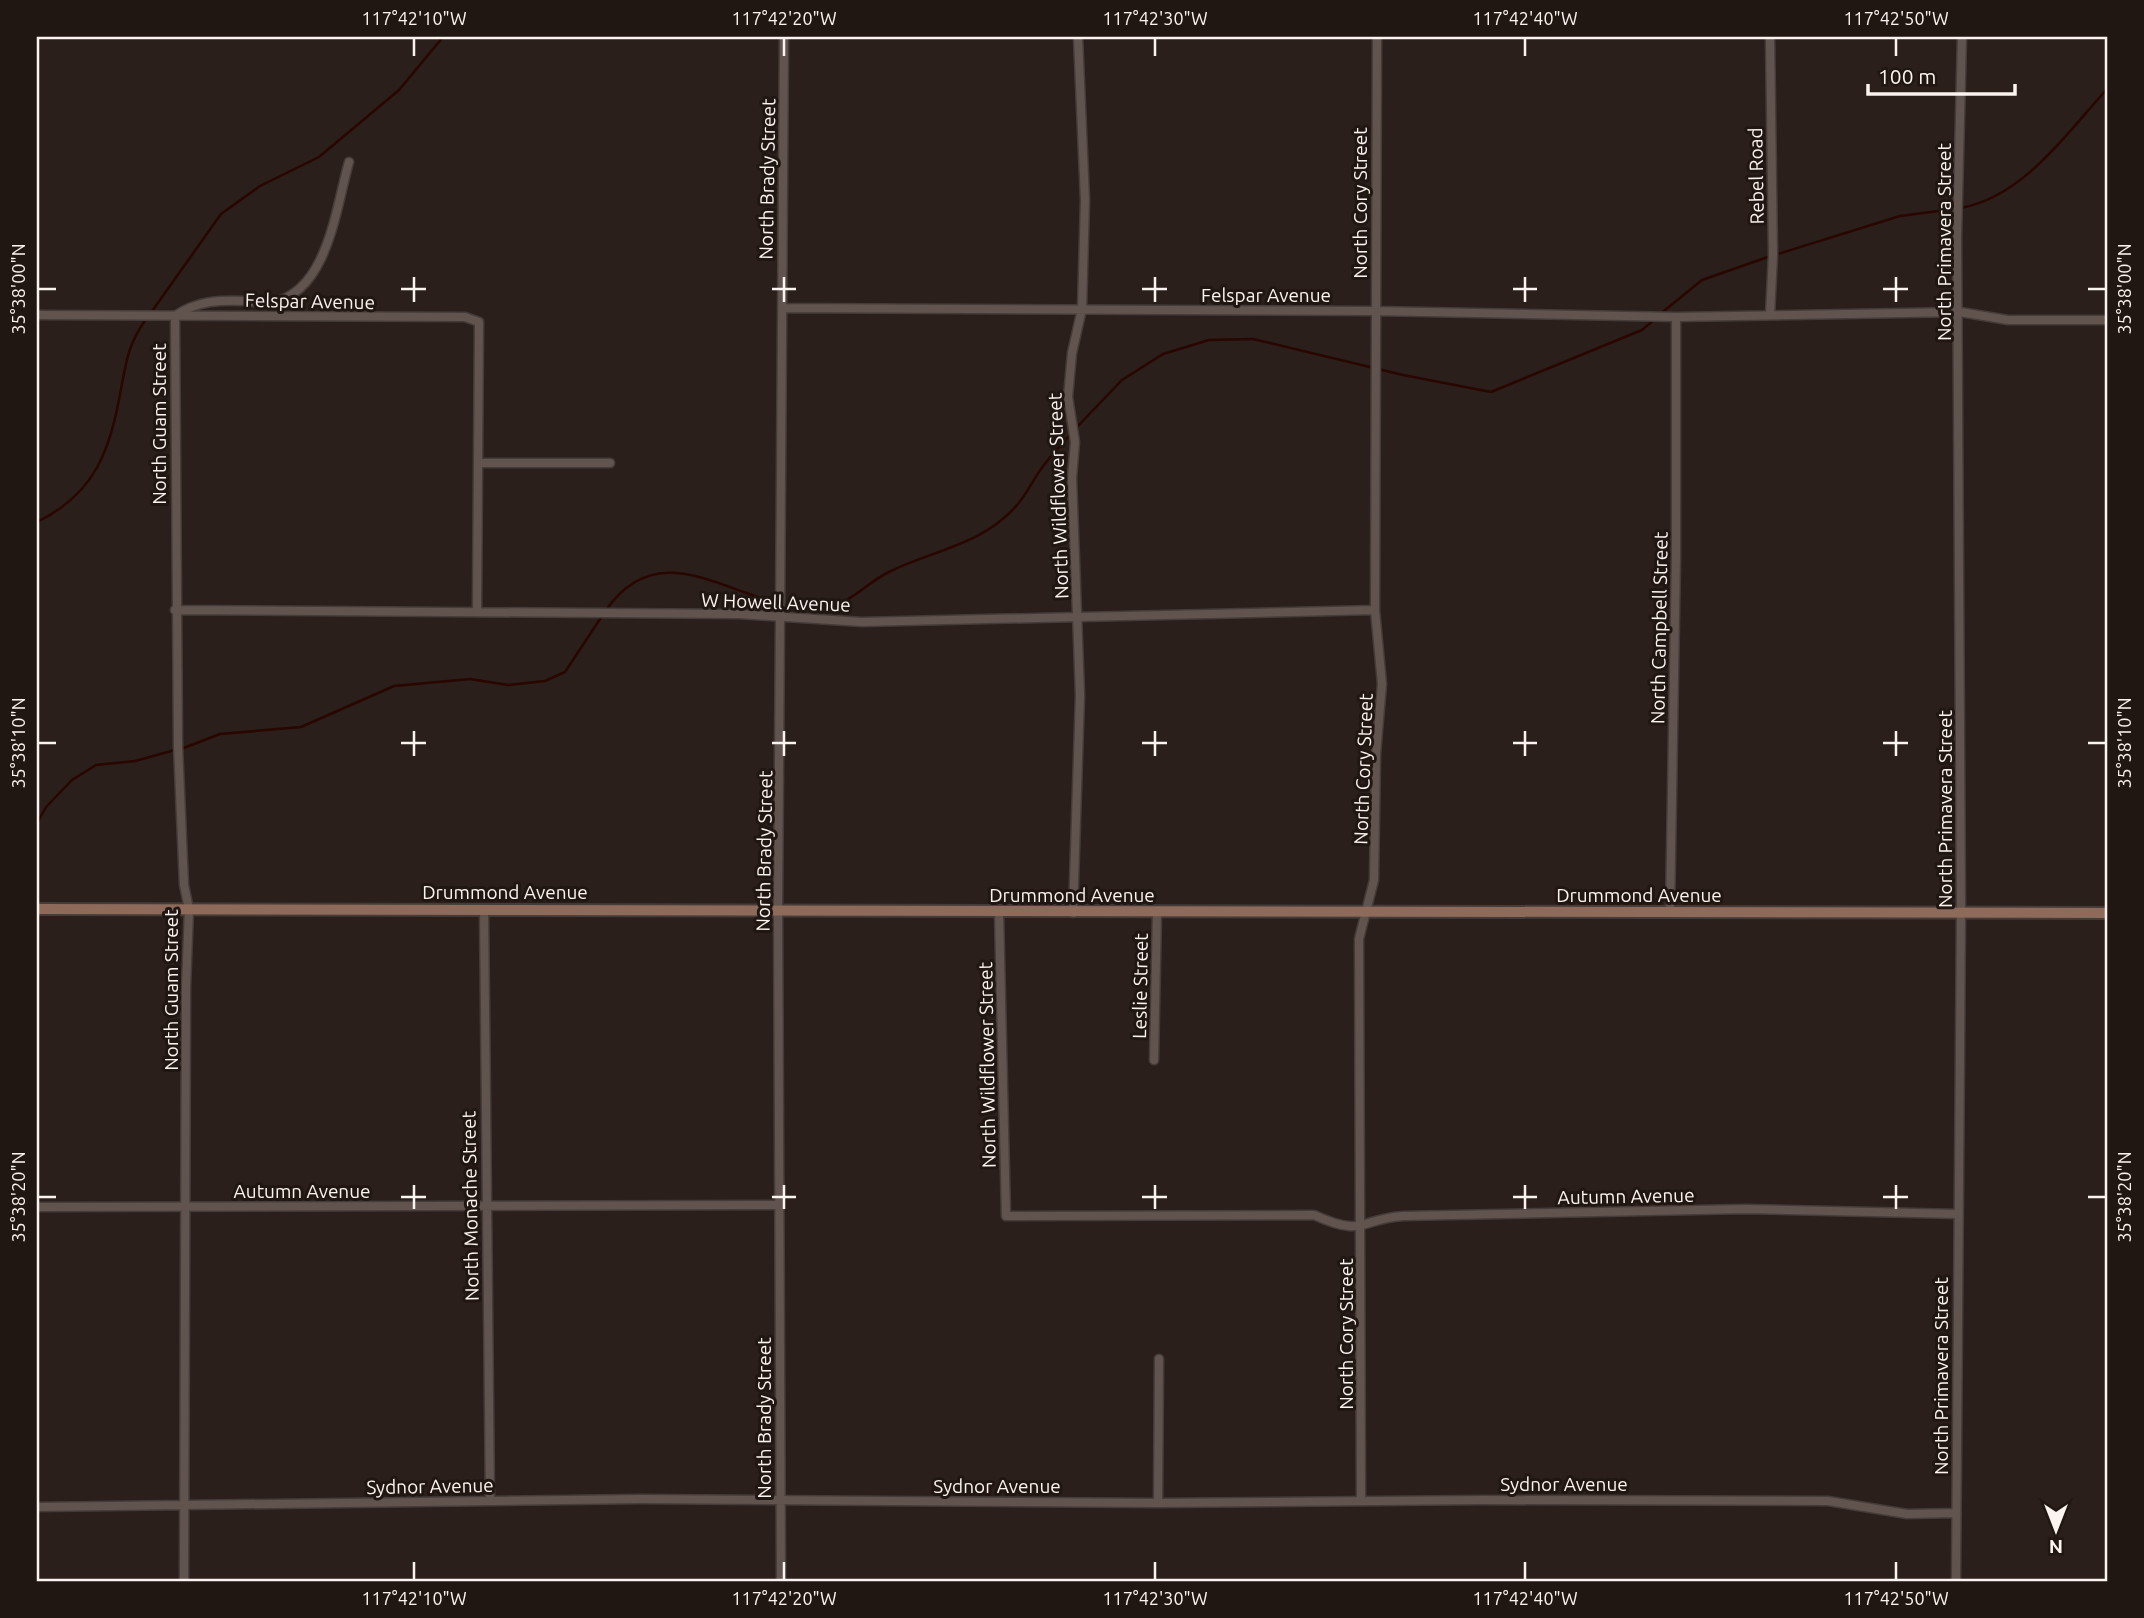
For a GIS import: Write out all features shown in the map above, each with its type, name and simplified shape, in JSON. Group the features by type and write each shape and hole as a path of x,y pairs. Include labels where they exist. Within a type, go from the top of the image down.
{"street":[{"name":"North Brady Street","path":"781,1581 778,909 784,37"},
{"name":"North Wildflower Street","path":"1073,913 1080,695 1072,478 1075,442 1068,397 1082,309 1085,200 1078,37"},
{"name":"North Cory Street","path":"1361,1500 1359,939 1374,880 1376,754 1382,684 1375,610 1377,37"},
{"name":"Rebel Road","path":"1770,37 1770,315"},
{"name":"North Primavera Street","path":"1956,1581 1961,912 1960,312 1957,237 1962,37"},
{"path":"175,316 206,302 272,303 293,295 308,280 321,258 349,162"},
{"name":"Felspar Avenue","path":"782,308 1375,311 1675,317 1960,312 2008,320 2107,320"},
{"name":"Felspar Avenue","path":"37,315 465,317 479,322 480,463"},
{"name":"North Guam Street","path":"175,316 175,610 183,872 189,909 186,987 184,1581"},
{"name":"North Campbell Street","path":"1670,913 1676,556 1675,317"},
{"path":"477,610 480,463 610,463"},
{"name":"W Howell Avenue","path":"175,610 477,610 739,614 862,622 1375,610"},
{"name":"Drummond Avenue","path":"37,909 778,909 999,913 2107,913"},
{"name":"North Monache Street","path":"484,910 490,1501"},
{"name":"Leslie Street","path":"1154,1060 1157,912"},
{"name":"North Wildflower Street","path":"999,913 1006,1216"},
{"name":"Autumn Avenue","path":"37,1207 778,1205"},
{"name":"Autumn Avenue","path":"1006,1216 1314,1215 1345,1228 1362,1227 1390,1217 1418,1216 1746,1209 1957,1214"},
{"path":"1158,1503 1159,1359"},
{"name":"Sydnor Avenue","path":"37,1507 490,1501 1828,1501 1907,1514 1956,1513"}],"waterway":[{"path":"150,314 221,214 260,186 319,157 399,90 443,37"},
{"path":"1961,208 2005,191 2024,177 2059,143 2107,89"},
{"path":"1659,315 1702,280 1900,216 1954,209"},
{"path":"37,522 73,498 97,468 112,431 129,352 146,319"},
{"path":"1076,428 1122,380 1163,354 1209,340 1253,339 1403,375 1491,392 1642,330 1654,320"},
{"path":"606,610 630,585 655,574 682,574 710,580 796,607 836,605 891,571 958,545 989,529 1017,505 1047,461 1072,433"},
{"path":"181,749 220,734 301,727 394,686 470,679 508,685 545,681 565,672 602,616"},
{"path":"37,823 46,807 72,780 96,765 135,761 175,750"}]}
